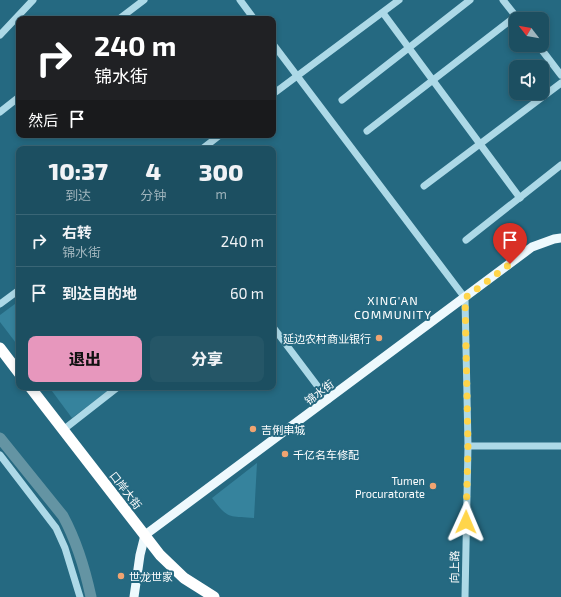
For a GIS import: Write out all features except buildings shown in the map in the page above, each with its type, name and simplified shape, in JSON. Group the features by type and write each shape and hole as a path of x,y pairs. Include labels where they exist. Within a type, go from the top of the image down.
{"highway":[{"path":"0,348 16,369"},
{"name":"口岸大街","path":"32,390 172,569 214,597"}],"main road":[{"name":"锦水街","path":"145,535 532,247 561,238"},
{"path":"135,595 140,556 145,535"}],"street":[{"path":"18,16 33,0"},
{"path":"123,16 144,0"},
{"path":"240,0 252,16"},
{"path":"276,92 399,0"},
{"path":"342,100 470,0"},
{"path":"504,0 513,12"},
{"path":"383,13 520,198"},
{"path":"0,35 16,18"},
{"path":"367,131 509,24"},
{"path":"276,48 465,298"},
{"path":"543,52 561,75"},
{"path":"424,186 561,83"},
{"path":"0,112 16,99"},
{"path":"206,146 216,138"},
{"path":"466,240 561,165"},
{"path":"0,304 16,292"},
{"name":"向上路","path":"465,298 468,446 465,597"},
{"path":"276,331 328,400"},
{"path":"63,430 114,390"},
{"path":"468,446 561,446"},
{"path":"0,455 56,528 65,548 80,597"}],"shaded area":[{"path":"16,303 16,343 0,322 0,315"},
{"path":"51,390 109,390 72,418"},
{"path":"257,463 254,518 234,516 225,513 212,498"}],"waterway":[{"path":"0,438 63,516 80,556 91,597"}],"place":[{"name":"延边农村商业银行","path":"379,338"},
{"name":"吉俐串城","path":"253,429"},
{"name":"千亿名车修配","path":"285,454"},
{"name":"Tumen Procuratorate","path":"433,486"},
{"name":"世龙世家","path":"121,576"}],"district":[{"name":"XING'AN COMMUNITY","path":"393,307"}],"route":[{"path":"466,522 468,446 465,298 510,264"}]}
